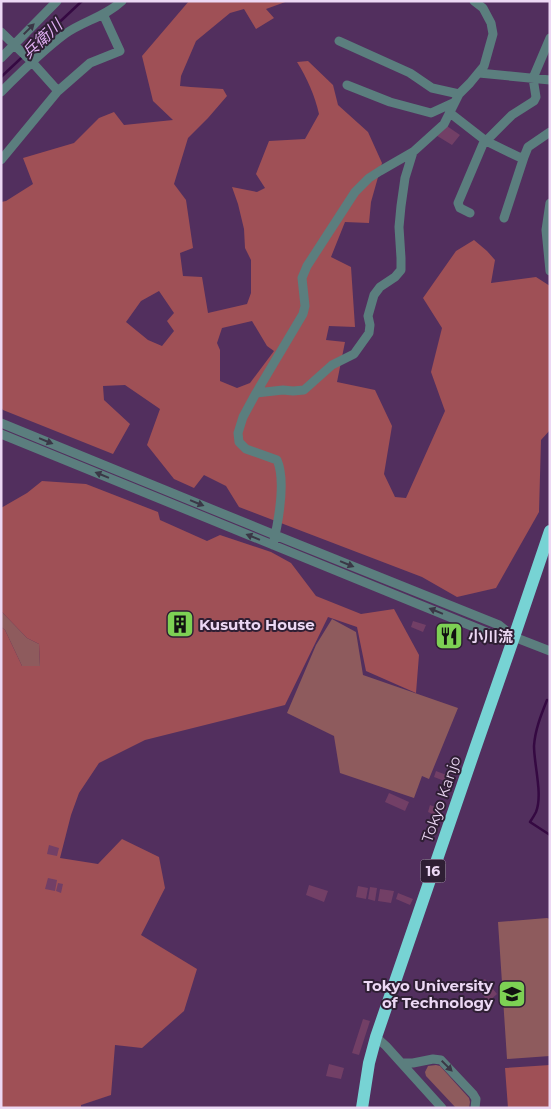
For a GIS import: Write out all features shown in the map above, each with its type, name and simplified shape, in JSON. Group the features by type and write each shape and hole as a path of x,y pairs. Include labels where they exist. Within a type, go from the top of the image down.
{"highway":[{"name":"Tokyo Kanjo","path":"362,1108 369,1063 376,1037 550,532"}],"street":[{"path":"1,58 15,46 57,1"},
{"path":"1,92 31,61 66,34 113,9 122,1"},
{"path":"273,545 280,511 281,468 277,460 246,449 239,442 238,433 243,417 303,314 305,306 302,278 307,266 355,192 369,178 413,152 444,124 457,98 484,66 493,34 492,23 484,8 474,1"},
{"path":"1,160 58,90 90,63 120,51 103,14"},
{"path":"1,32 58,90"},
{"path":"470,213 460,208 458,203 483,144 512,116 534,101 536,97 533,78 550,38"},
{"path":"339,41 410,73 432,88 457,98"},
{"path":"479,72 550,80"},
{"path":"347,85 390,102 431,113 457,98"},
{"path":"450,113 486,141 519,157 524,157"},
{"path":"504,218 528,146 550,132"},
{"path":"256,393 304,390 332,365 354,354 369,333 368,316 374,295 380,287 395,277 401,270 400,213 405,178 413,152"},
{"path":"550,203 546,230 550,271"},
{"path":"1,423 275,536 499,625 514,637 550,651"},
{"path":"1,434 496,636 514,637"},
{"path":"376,1037 442,1108"},
{"path":"402,1063 434,1059 441,1060 473,1094 476,1099 475,1108"}],"shaded area":[{"path":"189,1 288,1 266,9 274,18 256,29 244,9 230,13 196,41 181,76 180,86 223,89 227,96 188,138 174,184 186,200 193,248 180,253 183,276 202,277 208,313 247,304 251,293 251,260 245,248 244,229 232,187 257,192 265,188 256,174 269,141 305,139 319,114 310,87 297,62 308,61 333,85 338,105 368,132 382,163 371,202 369,223 345,222 331,257 351,267 355,327 329,326 326,340 345,342 337,382 375,390 392,426 384,474 395,497 406,498 445,411 431,372 442,328 423,298 456,251 474,240 487,251 495,260 491,283 536,277 550,286 550,430 541,440 539,512 496,588 457,597 422,577 239,507 226,486 204,475 194,488 174,479 147,445 160,409 125,385 103,386 104,400 130,424 113,454 3,410 1,407 1,202 6,201 33,184 23,158 74,143 99,118 114,112 124,125 173,120 153,101 142,56","holes":["159,291 174,313 167,321 174,331 162,346 148,340 126,322 141,301","252,321 267,346 274,351 250,383 237,388 220,381 220,350 217,343 222,328"]},
{"path":"42,481 86,484 158,512 160,520 207,541 220,535 271,552 291,563 316,596 361,614 394,609 419,655 416,693 366,671 357,627 328,617 285,705 145,740 99,763 79,793 71,815 60,858 98,864 122,839 159,857 165,888 141,935 197,969 184,1011 142,1048 115,1045 111,1095 81,1105 81,1108 1,1108 1,627 5,630 22,666 40,666 39,644 27,638 1,611 1,508 27,493"},
{"path":"1,611 27,638 39,644 40,667 22,666 5,630 1,627"},
{"path":"332,619 356,632 363,675 458,708 429,779 422,776 414,798 340,773 334,736 287,713 316,645"},
{"path":"550,919 550,1056 507,1059 498,922"},
{"path":"550,1065 550,1108 508,1108 505,1068"},
{"path":"428,1066 440,1066 469,1098 469,1108 456,1108 426,1076 425,1072"}],"building":[{"path":"444,124 460,135 452,145 434,134"},
{"name":"Kusutto House","path":"176,616 187,618 184,633 173,630"},
{"path":"413,621 426,625 423,632 411,627"},
{"name":"小川流","path":"449,627 455,630 448,645 442,643"},
{"path":"436,771 449,776 447,782 434,777"},
{"path":"389,793 409,802 405,811 385,802"},
{"path":"430,805 440,809 437,816 428,812"},
{"path":"49,845 59,848 57,856 47,854"},
{"path":"48,878 57,880 55,891 45,889"},
{"path":"58,883 63,884 61,893 56,891"},
{"path":"309,885 328,891 324,902 306,895"},
{"path":"358,886 368,888 366,899 356,897"},
{"path":"370,887 377,888 375,901 368,899"},
{"path":"380,889 394,891 391,903 378,901"},
{"path":"398,893 413,899 410,905 396,899"},
{"path":"485,979 497,994 488,1002 476,986"},
{"path":"363,1019 370,1021 359,1055 352,1053"},
{"path":"329,1064 344,1068 341,1079 326,1076"}],"waterway":[{"name":"兵衛川","path":"1,77 82,1"},
{"path":"547,700 534,746 539,797 536,812 530,822 550,835"}],"place":[{"name":"Kusutto House","path":"180,624"},
{"name":"小川流","path":"449,636"},
{"name":"Tokyo University of Technology","path":"512,994"}]}
